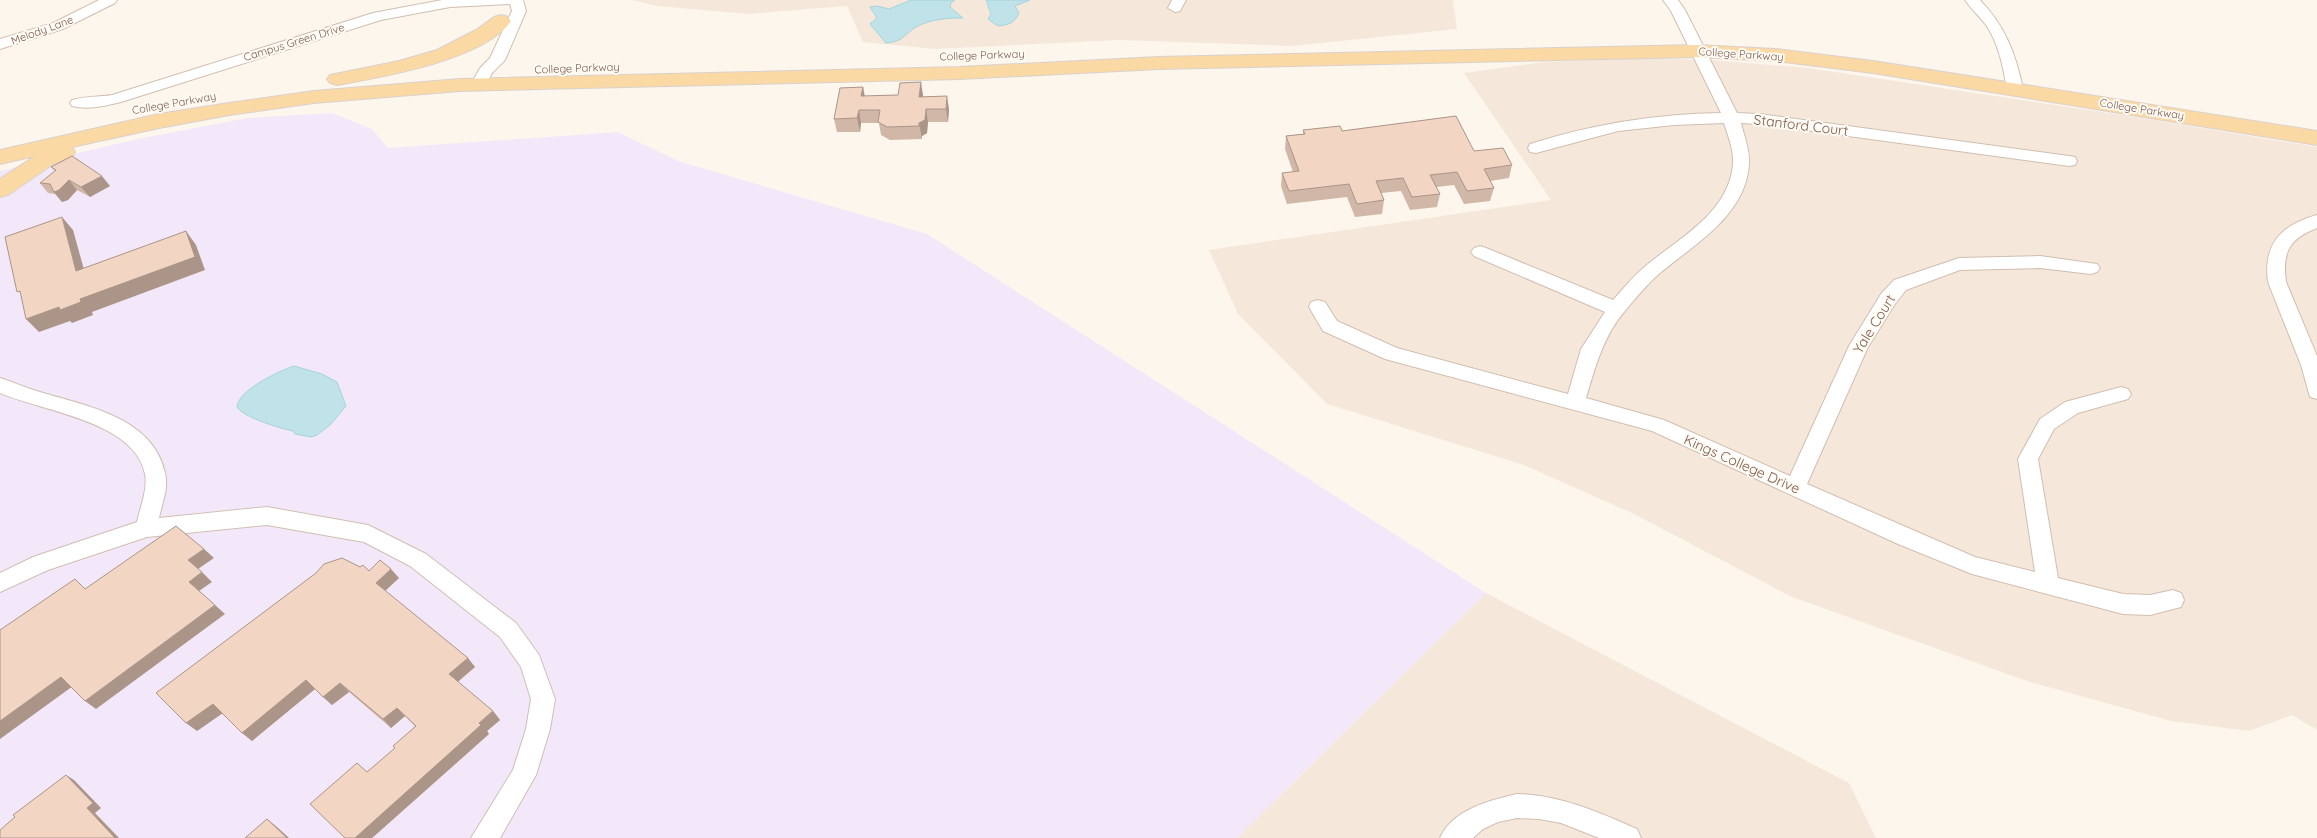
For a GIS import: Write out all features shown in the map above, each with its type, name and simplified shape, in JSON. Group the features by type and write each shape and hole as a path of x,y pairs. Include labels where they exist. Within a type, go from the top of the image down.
{"main road":[{"path":"334,80 404,68 441,56 473,41 501,21"},
{"name":"College Parkway","path":"0,142 77,122 159,105 334,80 396,74 482,78 960,73 1159,63 1697,51 1774,55 2015,89 2317,138"},
{"path":"888,58 942,62 954,65 960,73 968,65 988,59 1058,53"},
{"name":"College Parkway","path":"0,157 159,121 314,97 482,78 888,58 1058,53 1159,63"},
{"path":"0,190 45,159 92,141 159,121"}],"street":[{"name":"Melody Lane","path":"0,44 58,26 110,0"},
{"path":"482,78 481,61 501,21 515,0"},
{"path":"482,78 496,60 519,12 515,0"},
{"name":"Campus Green Drive","path":"78,103 95,103 115,99 378,16 441,4 515,0"},
{"path":"1574,402 1591,349 1616,310 1652,270 1712,223 1732,195 1741,164 1740,150 1731,118 1678,10 1670,0"},
{"path":"1972,0 1984,11 2004,40 2015,89"},
{"name":"Stanford Court","path":"1536,148 1568,136 1633,122 1695,117 1769,120 2069,161"},
{"path":"2317,221 2302,226 2286,236 2276,254 2274,269 2277,282 2311,365 2317,392"},
{"path":"1480,252 1616,310"},
{"name":"Yale Court","path":"1795,488 1859,346 1888,299 1900,285 1959,264 2040,262 2091,268"},
{"name":"Kings College Drive","path":"1318,307 1330,326 1392,354 1657,425 1795,488 1972,565 2123,604 2150,606 2173,600"},
{"path":"2296,326 2317,332"},
{"path":"0,385 64,405 112,424 125,431 148,451 155,472 156,490 148,516 147,528"},
{"path":"2048,586 2028,459 2047,424 2072,407 2121,394"},
{"path":"0,583 41,564 147,528 267,516 368,534 418,560 508,630 531,662 543,699 538,729 524,775 495,824 484,838"},
{"path":"1453,838 1479,816 1510,807 1547,806 1578,816 1628,838"}],"shaded area":[{"path":"633,0 1453,0 1457,29 1292,46 1119,40 935,49 863,42 847,6 748,14 657,6"},
{"path":"1649,58 1712,60 1808,68 2142,118 2317,147 2317,730 2292,715 2249,731 2171,721 2030,682 1792,597 1634,514 1524,465 1327,404 1238,314 1209,250 1551,200 1464,73 1544,62"},
{"path":"332,113 372,129 388,148 618,132 678,161 927,234 1486,593 1237,838 0,838 0,171 138,139 247,118"},
{"path":"1486,593 1849,783 1876,838 1237,838"}],"water":[{"path":"911,0 955,0 951,3 950,7 963,18 927,22 916,27 900,39 886,43 870,24 877,18 870,7 877,6 889,9"},
{"path":"986,0 1030,0 1015,6 1019,13 1013,21 998,26 988,19 991,14"},
{"path":"294,366 322,374 337,382 346,406 330,425 317,435 311,437 295,434 293,431 254,419 237,407 244,394 260,382"}],"building":[{"path":"921,82 919,97 947,96 946,109 926,109 925,120 919,123 919,126 887,127 878,122 880,110 859,110 857,118 834,119 840,88 863,87 861,96 898,95 900,83"},
{"path":"1456,116 1474,151 1503,148 1512,165 1484,169 1494,188 1467,191 1457,172 1430,175 1440,194 1412,197 1403,178 1376,181 1384,200 1357,204 1349,184 1289,191 1282,173 1299,171 1286,136 1305,134 1303,130 1340,126 1342,131"},
{"path":"72,156 102,176 81,187 69,180 59,190 54,192 50,184 40,183 56,170 51,167"},
{"path":"62,217 76,271 186,231 195,257 80,299 81,302 60,310 59,307 26,319 20,291 17,292 5,237"},
{"path":"176,526 204,549 188,560 202,572 189,582 215,605 85,701 61,677 0,721 0,630 75,579 85,589"},
{"path":"342,558 360,567 363,565 369,571 380,560 391,569 376,583 468,658 449,674 493,711 479,723 481,725 355,838 345,838 310,804 357,763 367,772 395,748 393,746 416,726 397,708 383,719 340,683 323,697 306,680 242,733 213,704 186,723 156,693 316,573 324,564"},
{"path":"66,775 93,803 87,808 115,838 0,838 0,830 15,817 13,815"},
{"path":"267,819 287,838 245,838"}]}
